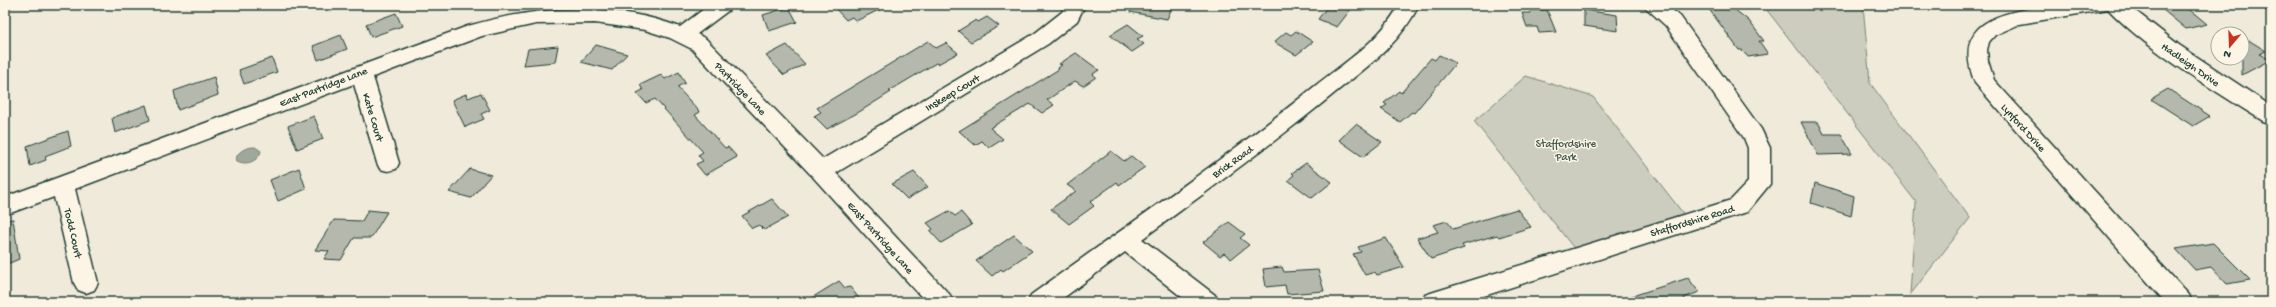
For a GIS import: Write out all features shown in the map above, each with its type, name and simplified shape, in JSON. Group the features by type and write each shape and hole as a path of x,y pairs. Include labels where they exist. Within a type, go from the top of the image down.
{"street":[{"path":"684,34 722,5"},
{"name":"Inskeep Court","path":"821,171 1041,39 1070,16 1075,5"},
{"name":"Brick Road","path":"1040,302 1289,119 1385,41 1400,24 1409,5"},
{"name":"Staffordshire Road","path":"1434,302 1739,206 1759,184 1759,148 1753,135 1673,21 1653,5"},
{"name":"Lynford Drive","path":"2101,5 2028,16 1999,23 1986,30 1979,40 1978,52 1980,70 1985,83 2180,302"},
{"name":"Hadleigh Drive","path":"2116,5 2144,30 2208,77 2271,116"},
{"name":"East Partridge Lane","path":"5,206 474,31 530,17 565,14 607,16 650,24"},
{"name":"Partridge Lane","path":"650,24 684,34 699,44 821,171"},
{"name":"Kate Court","path":"361,72 388,163"},
{"name":"East Partridge Lane","path":"821,171 941,302"},
{"name":"Todd Court","path":"62,184 86,283"},
{"path":"1126,240 1206,302"}],"green space":[{"path":"1763,5 1863,5 1870,83 1970,218 1910,295 1916,202"},
{"name":"Staffordshire Park","path":"1526,76 1593,97 1689,221 1580,256 1474,121"}],"shaded area":[{"path":"255,147 261,151 260,155 255,160 248,163 237,161 237,155 241,151 246,148"}],"building":[{"path":"832,5 889,5 856,21 852,17 846,20"},
{"path":"1131,5 1173,5 1167,19 1130,12"},
{"path":"1337,5 1351,9 1337,27 1318,19 1328,6 1334,9"},
{"path":"1706,5 1729,5 1749,21 1764,41 1759,41 1768,54 1748,57 1742,50 1739,50"},
{"path":"2157,5 2184,5 2207,24 2186,29"},
{"path":"789,7 797,22 769,31 763,15"},
{"path":"1530,10 1547,10 1556,32 1539,33 1537,27 1527,27 1522,13 1531,13"},
{"path":"1584,10 1617,15 1618,31 1584,26"},
{"path":"396,13 402,26 371,37 366,24"},
{"path":"987,17 999,26 971,42 958,31 976,20 978,22"},
{"path":"1128,24 1143,36 1137,39 1144,44 1132,52 1110,35"},
{"path":"1296,31 1313,42 1296,55 1274,42 1286,32 1291,35"},
{"path":"341,35 347,49 318,60 313,46"},
{"path":"928,41 936,48 946,43 958,53 938,64 936,63 889,91 891,92 859,112 827,129 814,116 821,112 817,108"},
{"path":"2250,41 2266,51 2259,54 2270,60 2242,75 2242,66 2250,66"},
{"path":"596,45 627,54 612,70 581,62"},
{"path":"787,45 805,64 784,75 766,56"},
{"path":"558,46 555,62 524,65 528,49"},
{"path":"1076,53 1099,70 1093,74 1096,77 1083,86 1075,81 1047,100 1054,105 1042,113 1030,104 990,128 1003,139 989,148 982,141 975,145 959,131 1059,69 1058,68 1062,65 1059,64"},
{"path":"1439,55 1456,63 1414,113 1412,112 1400,122 1381,109 1387,105 1384,103 1399,91 1401,93 1431,58 1435,60"},
{"path":"272,58 277,72 244,84 239,70"},
{"path":"679,72 685,83 677,87 700,112 695,115 725,148 728,147 737,157 705,175 696,164 703,161 698,155 703,152 655,99 646,103 637,93 643,90 640,85 661,75 665,79"},
{"path":"214,77 218,95 178,110 174,91"},
{"path":"2168,89 2210,116 2193,126 2151,99"},
{"path":"481,93 490,110 481,114 484,119 465,127 452,100 466,94 468,98"},
{"path":"146,105 150,120 115,133 112,118"},
{"path":"314,116 323,139 297,149 288,126"},
{"path":"1801,122 1818,122 1824,134 1841,134 1852,154 1818,155"},
{"path":"1356,124 1382,142 1363,157 1339,140"},
{"path":"68,131 71,146 45,156 46,160 30,166 27,146"},
{"path":"1111,151 1124,161 1131,156 1145,167 1119,185 1117,182 1090,202 1094,206 1069,224 1051,209 1076,191 1067,185"},
{"path":"1306,163 1332,182 1312,198 1288,180 1294,175 1292,173"},
{"path":"299,168 306,189 278,201 270,180"},
{"path":"470,169 491,175 471,198 449,192"},
{"path":"914,172 928,187 907,199 892,184"},
{"path":"1815,183 1854,196 1851,216 1811,203"},
{"path":"772,199 788,217 764,230 759,225 752,228 742,216"},
{"path":"1517,209 1531,227 1499,237 1497,235 1462,245 1464,248 1431,259 1417,238 1438,232 1433,225 1447,221 1453,229"},
{"path":"368,210 387,212 371,238 354,238 341,260 324,259 329,251 315,250 334,220 362,221"},
{"path":"949,211 955,216 961,212 972,225 941,243 930,231 933,229 927,223"},
{"path":"13,219 19,259 5,265 5,220"},
{"path":"1229,222 1245,234 1240,238 1249,245 1231,259 1224,253 1220,256 1203,242"},
{"path":"1014,235 1032,251 1003,271 1001,269 992,276 976,261"},
{"path":"1386,238 1404,267 1377,275 1375,272 1365,275 1353,254 1361,252 1358,247"},
{"path":"2213,243 2250,280 2227,284 2211,267 2195,270 2176,249"},
{"path":"1282,267 1284,272 1318,270 1324,291 1287,294 1285,285 1266,287 1263,269"},
{"path":"1688,278 1699,292 1684,298 1687,302 1623,302 1623,299"},
{"path":"839,281 845,288 850,287 862,302 805,302"}]}
